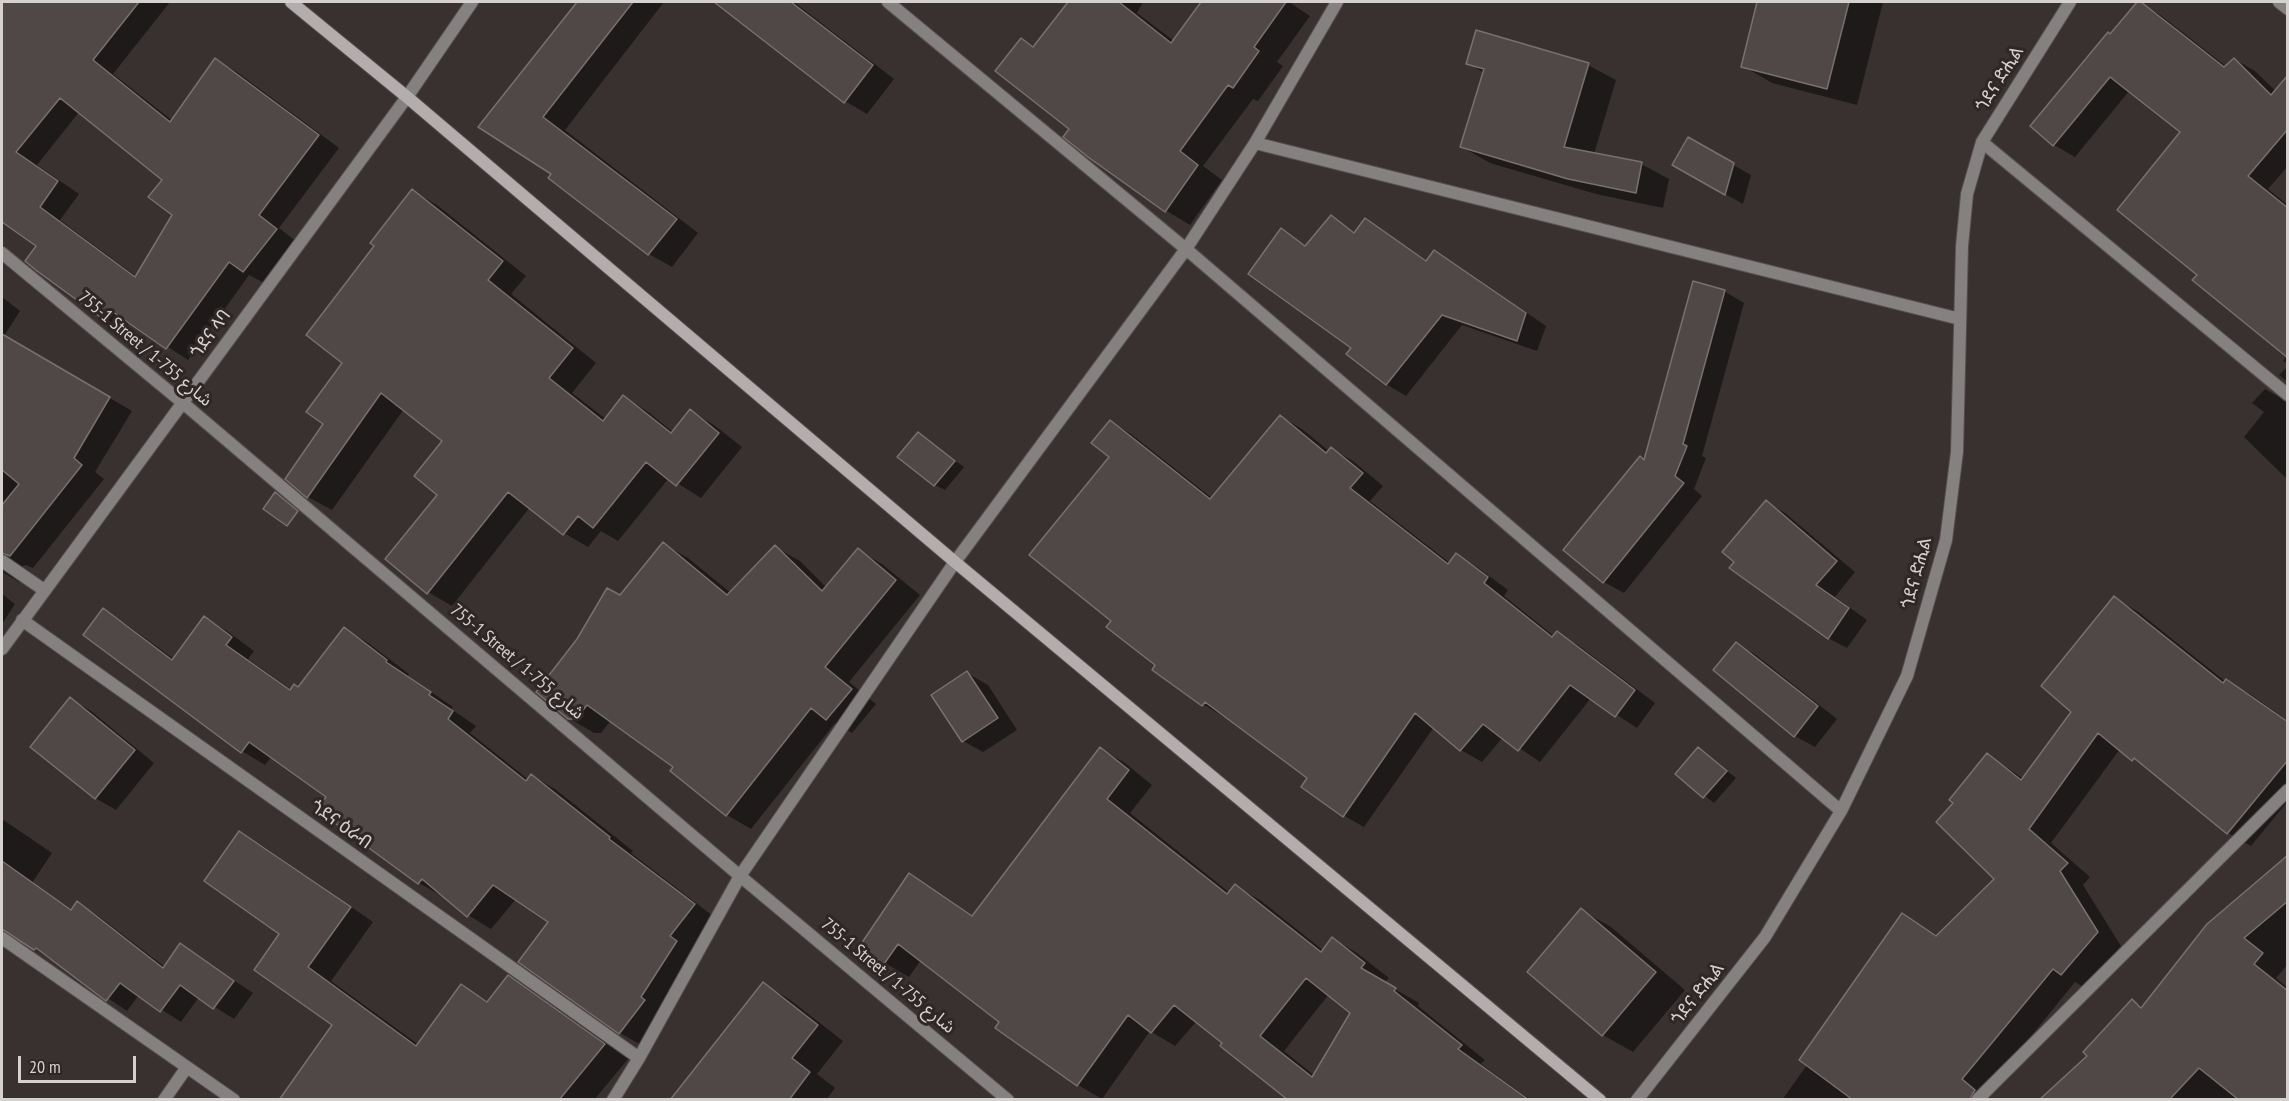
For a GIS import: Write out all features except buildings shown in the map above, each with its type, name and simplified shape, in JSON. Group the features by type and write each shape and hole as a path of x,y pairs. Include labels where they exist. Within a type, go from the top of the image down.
{"street":[{"path":"291,2 955,562 1600,1100"},
{"name":"ጎደና ላባ","path":"2,649 407,98 472,2"},
{"path":"888,2 1186,249 1841,811"},
{"path":"613,1100 639,1058 740,876 955,562 1186,249 1255,143 1337,2"},
{"name":"ጎደና ድሒል","path":"1637,1100 1765,937 1841,811 1907,676 1946,540 1957,453 1962,246 1967,194 1982,142 2070,2"},
{"path":"2279,2 2288,9"},
{"path":"1982,142 2288,394"},
{"path":"1255,143 1960,319"},
{"name":"755-1 Street / شارع 755-1","path":"2,253 183,403 740,876 1008,1100"},
{"path":"2,561 44,590"},
{"name":"ጎደና ዕራብ","path":"22,620 639,1058"},
{"path":"1977,1100 2288,790"},
{"path":"2,938 234,1100"},
{"path":"164,1100 187,1067"}]}
